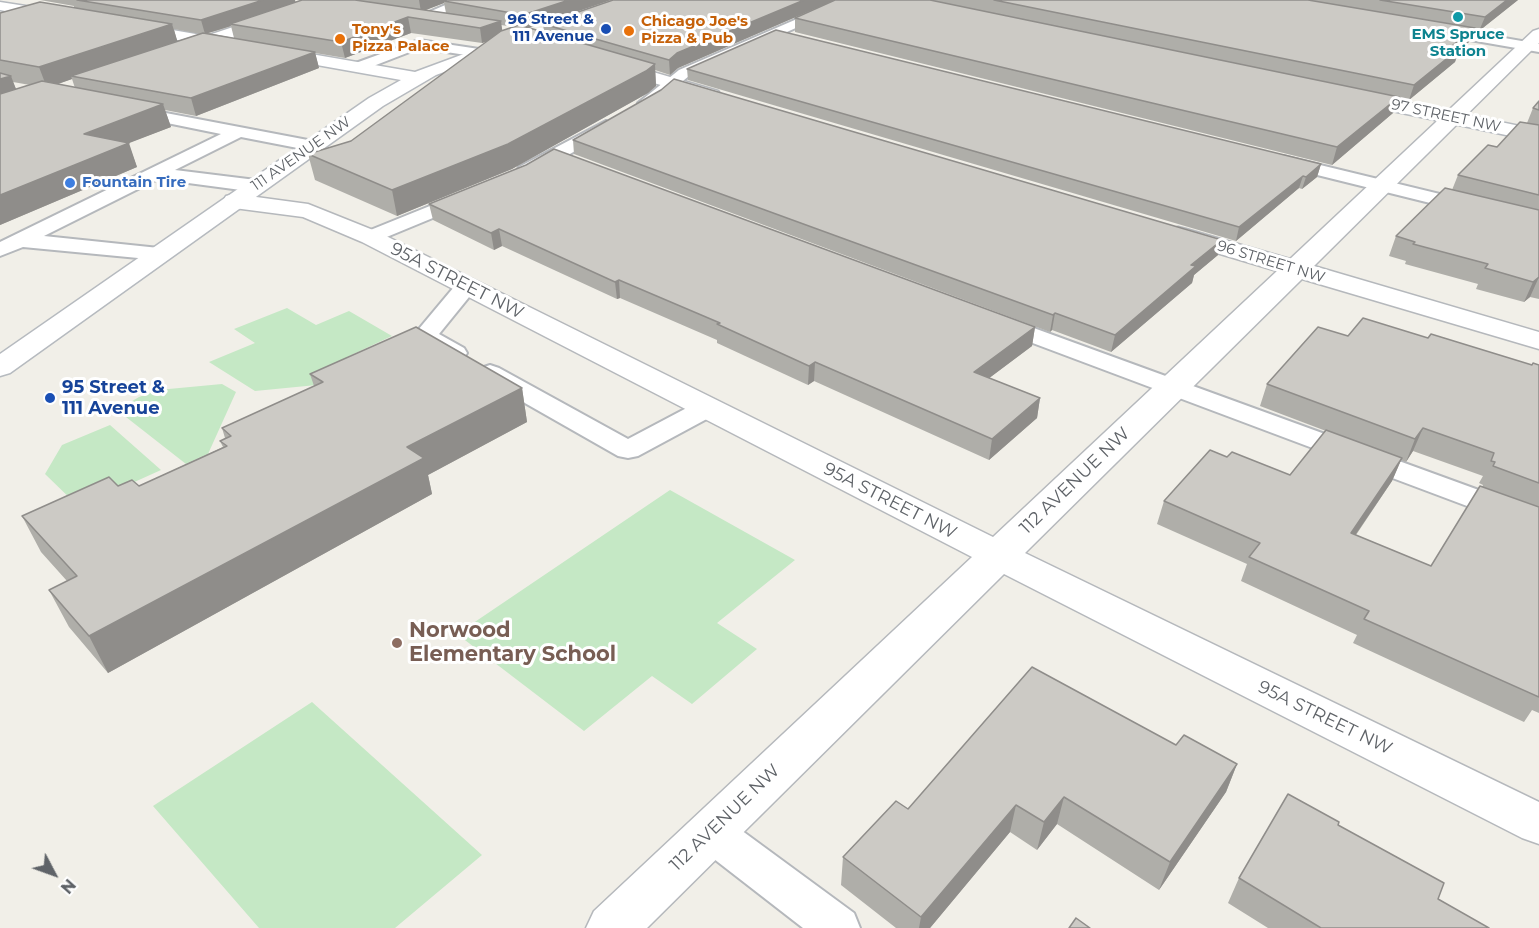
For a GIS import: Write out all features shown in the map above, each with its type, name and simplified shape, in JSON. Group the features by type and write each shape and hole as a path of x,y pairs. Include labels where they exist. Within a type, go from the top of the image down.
{"street":[{"path":"165,56 330,3"},
{"path":"0,6 69,18"},
{"path":"115,26 417,78"},
{"name":"111 AVENUE NW","path":"0,367 376,102 417,78 520,39"},
{"name":"112 AVENUE NW","path":"612,928 1294,269 1382,185 1469,110 1535,43"},
{"path":"596,61 728,100"},
{"name":"97 STREET NW","path":"1352,80 1469,110 1539,136"},
{"name":"97 STREET NW","path":"1336,93 1469,110"},
{"name":"95A STREET NW","path":"245,193 314,213 370,237 999,555 1539,824"},
{"name":"96 STREET NW","path":"1158,228 1539,341"}],"lane":[{"path":"300,0 330,3"},
{"path":"454,22 416,17 468,0"},
{"path":"508,179 655,98 684,73 852,0"},
{"path":"1425,28 1535,43"},
{"path":"777,34 801,40"},
{"path":"358,67 419,44 479,53"},
{"path":"113,108 313,146"},
{"path":"0,250 238,132"},
{"path":"554,155 587,168"},
{"path":"1266,156 1539,224"},
{"path":"154,173 245,193"},
{"path":"370,237 487,189"},
{"path":"20,240 159,254"},
{"path":"466,286 425,336 628,450 707,408"},
{"path":"973,313 1539,523"},
{"path":"711,832 838,928"}],"green space":[{"path":"287,308 316,325 349,311 392,336 347,357 362,367 327,384 255,391 209,362 255,343 234,329"},
{"path":"222,384 236,392 208,454 186,464 117,410 139,397 158,390"},
{"path":"110,425 161,470 79,507 45,474 62,445"},
{"path":"670,490 795,560 717,623 757,649 692,704 652,676 584,731 457,634"},
{"path":"312,702 482,855 395,928 259,928 153,806"}],"building":[{"path":"77,0 263,0 201,20"},
{"path":"302,0 355,0 501,21 480,28 408,17 341,42 230,24"},
{"path":"569,0 523,15 444,1"},
{"path":"613,0 804,0 677,53 669,60 543,24"},
{"path":"835,0 930,0 1399,97 1337,147 795,18"},
{"path":"994,0 1308,0 1475,28 1453,45 1461,47 1414,85"},
{"path":"1380,0 1507,0 1485,17"},
{"path":"40,2 172,24 39,67 0,60 0,13"},
{"path":"519,25 655,64 646,71 508,144 392,190 308,154 351,141 501,31"},
{"path":"776,30 1321,164 1239,227 687,69"},
{"path":"203,33 315,52 191,98 71,76"},
{"path":"0,73 11,76 0,79"},
{"path":"674,79 1222,240 1191,265 1196,266 1115,335 1055,313 1053,315 573,140 661,90"},
{"path":"42,81 163,104 84,134 129,143 0,195 0,94"},
{"path":"1539,101 1539,110 1533,108"},
{"path":"1520,122 1539,125 1539,195 1458,175 1488,145 1497,147"},
{"path":"554,149 1035,327 974,372 1040,398 992,439 815,362 809,366 717,324 720,323 619,280 615,282 499,229 491,233 429,204 526,165"},
{"path":"1445,188 1539,210 1539,277 1533,282 1485,268 1488,264 1413,244 1415,242 1396,236"},
{"path":"1363,318 1428,338 1431,334 1532,365 1533,363 1539,365 1539,483 1493,466 1495,462 1491,461 1494,453 1423,428 1415,439 1267,384 1318,327 1348,336"},
{"path":"416,327 522,388 407,447 424,458 89,636 49,590 77,576 22,516 109,477 118,486 132,480 139,486 227,446 220,441 231,436 222,428 323,382 310,374"},
{"path":"1326,430 1402,458 1351,533 1431,566 1480,486 1539,507 1539,697 1364,619 1369,611 1249,557 1260,543 1164,501 1210,450 1227,457 1232,452 1290,475"},
{"path":"1032,667 1176,745 1184,735 1237,764 1170,862 1064,797 1044,822 1016,805 921,917 843,857 896,801 908,809"},
{"path":"1288,794 1339,822 1338,825 1444,883 1438,899 1489,928 1321,928 1239,878"},
{"path":"1076,918 1090,928 1069,928"}],"place":[{"name":"EMS Spruce Station","path":"1458,17"},
{"name":"96 Street & 111 Avenue","path":"606,29"},
{"name":"Chicago Joe's Pizza & Pub","path":"629,31"},
{"name":"Tony's Pizza Palace","path":"340,39"},
{"name":"Fountain Tire","path":"70,183"},
{"name":"95 Street & 111 Avenue","path":"50,398"},
{"name":"Norwood Elementary School","path":"397,643"}]}
